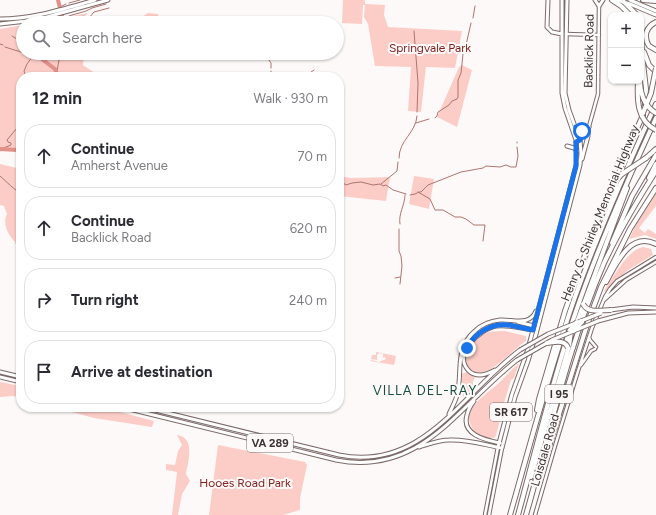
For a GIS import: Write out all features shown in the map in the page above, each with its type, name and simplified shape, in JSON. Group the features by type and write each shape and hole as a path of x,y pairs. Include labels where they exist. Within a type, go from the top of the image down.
{"highway":[{"path":"612,0 627,12"},
{"path":"643,0 656,1"},
{"path":"624,2 634,12"},
{"path":"656,22 649,27 646,35 649,46 656,50"},
{"path":"642,48 646,90 643,113"},
{"path":"602,227 623,160 651,94 655,70 645,56 644,48"},
{"path":"638,84 640,113 647,124 656,130"},
{"path":"639,84 643,100 656,114"},
{"name":"Henry G. Shirley Memorial Highway","path":"510,515 536,422 571,310 602,227 656,104"},
{"path":"518,515 554,381 574,317 595,259 656,118"},
{"path":"536,422 539,399 560,326 612,186 622,174 646,158 656,149"},
{"path":"609,253 613,238 632,196 656,155"},
{"name":"I 95","path":"643,191 656,164"},
{"path":"565,335 571,332 580,320 584,302 633,169"},
{"name":"Henry G. Shirley Memorial Highway","path":"526,515 574,345 592,294 609,253 643,191 656,171"},
{"path":"532,496 602,283 622,245 656,188"},
{"path":"597,298 629,246 634,242 643,240 656,244"},
{"path":"584,302 586,308 592,311 611,310"},
{"path":"580,320 586,319"},
{"path":"580,320 586,326"},
{"path":"564,327 571,332"},
{"path":"521,504 568,349 571,332"},
{"path":"547,343 562,342 567,344 568,349"}],"main road":[{"path":"51,16 95,0"},
{"path":"34,16 108,0"},
{"path":"548,0 547,27 552,32 564,34 599,35"},
{"path":"562,0 565,93 569,110 580,140 580,165"},
{"path":"566,0 562,97 576,142"},
{"path":"596,0 599,6 603,0"},
{"path":"616,0 656,15"},
{"path":"630,0 656,11"},
{"name":"Backlick Road","path":"576,142 580,140 588,129 598,90 599,6"},
{"path":"0,19 16,18"},
{"path":"0,24 16,22"},
{"path":"576,127 581,131 588,129"},
{"name":"SR 617","path":"485,515 512,399 535,328 587,140 588,129"},
{"name":"SR 617","path":"535,328 540,302 576,166 576,142"},
{"path":"567,146 574,148 577,151"},
{"name":"Loisdale Road","path":"536,515 553,451 589,336 607,292 617,281 656,257"},
{"name":"Loisdale Road","path":"604,301 621,284 656,262"},
{"path":"447,417 458,394 460,357 467,339 475,330 487,323 500,320 523,321 531,318 535,314 540,302"},
{"path":"586,319 611,310 640,306 656,308"},
{"path":"571,332 620,314 643,311 656,312"},
{"name":"VA 289","path":"163,412 335,454 354,457 377,456 402,449 423,438 520,350 542,337 580,320"},
{"path":"513,321 535,328"},
{"path":"499,369 481,375 475,374 468,370 465,364 465,356 467,348 473,339 483,330 496,326 508,325 535,328"},
{"name":"VA 289","path":"142,412 344,461 363,463 383,461 419,447 435,436 517,360 547,343 565,335"},
{"path":"578,371 591,351 596,348 589,336"},
{"path":"0,372 16,376"},
{"path":"0,377 16,381"},
{"path":"476,397 466,416 468,427 477,436 501,446"},
{"path":"419,447 442,441 455,440 467,440 501,446"},
{"name":"SR 617","path":"489,515 501,446"}],"green space":[{"path":"343,0 365,0 365,4 385,5 384,15 388,27 462,31 455,68 426,67 421,112 408,111 411,67 375,66 368,24 364,17 365,5 363,5 362,24 344,23 344,16 342,16"},
{"path":"88,13 85,16 73,16"},
{"path":"148,13 158,14 158,16 143,16"},
{"path":"16,26 16,60 83,60 83,65 94,72 16,72 16,149 6,149 0,152 0,29"},
{"name":"Springvale Park","path":"462,65 472,70 457,127 437,117 459,67"},
{"path":"0,164 16,168 16,243 6,228 5,218 7,214 4,206 0,205"},
{"path":"414,176 434,179 429,209 409,204"},
{"path":"344,177 390,177 386,201 344,197"},
{"path":"656,193 656,206 639,228 645,233 648,229 656,234 656,239 645,235 629,239 637,223"},
{"path":"643,247 651,249 653,255 628,270 605,292 604,291 616,272 631,253"},
{"path":"505,331 526,336 526,341 490,369 482,372 475,372 469,368 466,363 466,357 475,341 479,337 489,332"},
{"path":"376,352 396,356 394,365 370,361 372,360 379,362 386,359 385,357 383,358 383,354 379,353 377,355 377,360 371,359 372,355 376,355"},
{"path":"519,363 514,378 511,380 496,436 491,439 481,437 472,428 470,423 469,417 472,407"},
{"path":"467,372 475,377 473,387 463,397 461,374"},
{"path":"0,382 16,385 16,397 0,397"},
{"path":"72,412 120,412 154,421 152,427 94,418"},
{"path":"177,435 183,437 189,445 189,457 186,474 190,481 182,494 178,515 172,515 177,472 166,470 166,464 175,465 178,451 182,445"},
{"name":"Hooes Road Park","path":"218,445 305,462 307,465 300,498 300,510 283,515 209,515"}],"waterway":[{"path":"58,0 62,16"},
{"path":"69,3 80,0"},
{"path":"60,7 66,4"},
{"path":"69,16 106,4"},
{"path":"473,18 475,6"},
{"path":"91,16 94,12 109,8"},
{"path":"435,118 438,112 458,97 458,80 461,73 463,54 471,23"},
{"path":"414,31 418,83 417,112"},
{"path":"12,36 16,38"},
{"path":"5,47 16,50"},
{"path":"24,72 30,60"},
{"path":"43,60 55,69 56,72"},
{"path":"57,71 59,60"},
{"path":"269,60 271,63 271,68"},
{"path":"399,158 404,141 414,127 417,116"},
{"path":"416,123 429,119"},
{"path":"1,149 11,145 11,143 7,140 16,129"},
{"path":"410,195 421,192 428,185 461,172 483,168 486,166 500,167 506,165 516,167 518,156 517,147"},
{"path":"0,149 16,150"},
{"path":"381,184 397,171 398,162"},
{"path":"0,176 16,190"},
{"path":"344,184 346,185 361,182 373,185 386,185 393,190 406,194"},
{"path":"418,192 430,199 435,210 443,210 455,217 466,219 474,225 485,225 483,241"},
{"path":"400,224 405,195"},
{"path":"399,229 399,251 402,266 400,284"},
{"path":"395,278 400,277"}],"district":[{"name":"VILLA DEL-RAY","path":"425,390"}],"route":[{"path":"467,348 473,339 485,329 493,326 508,325 533,330 576,166 576,142 580,140 576,127 582,131"}]}
